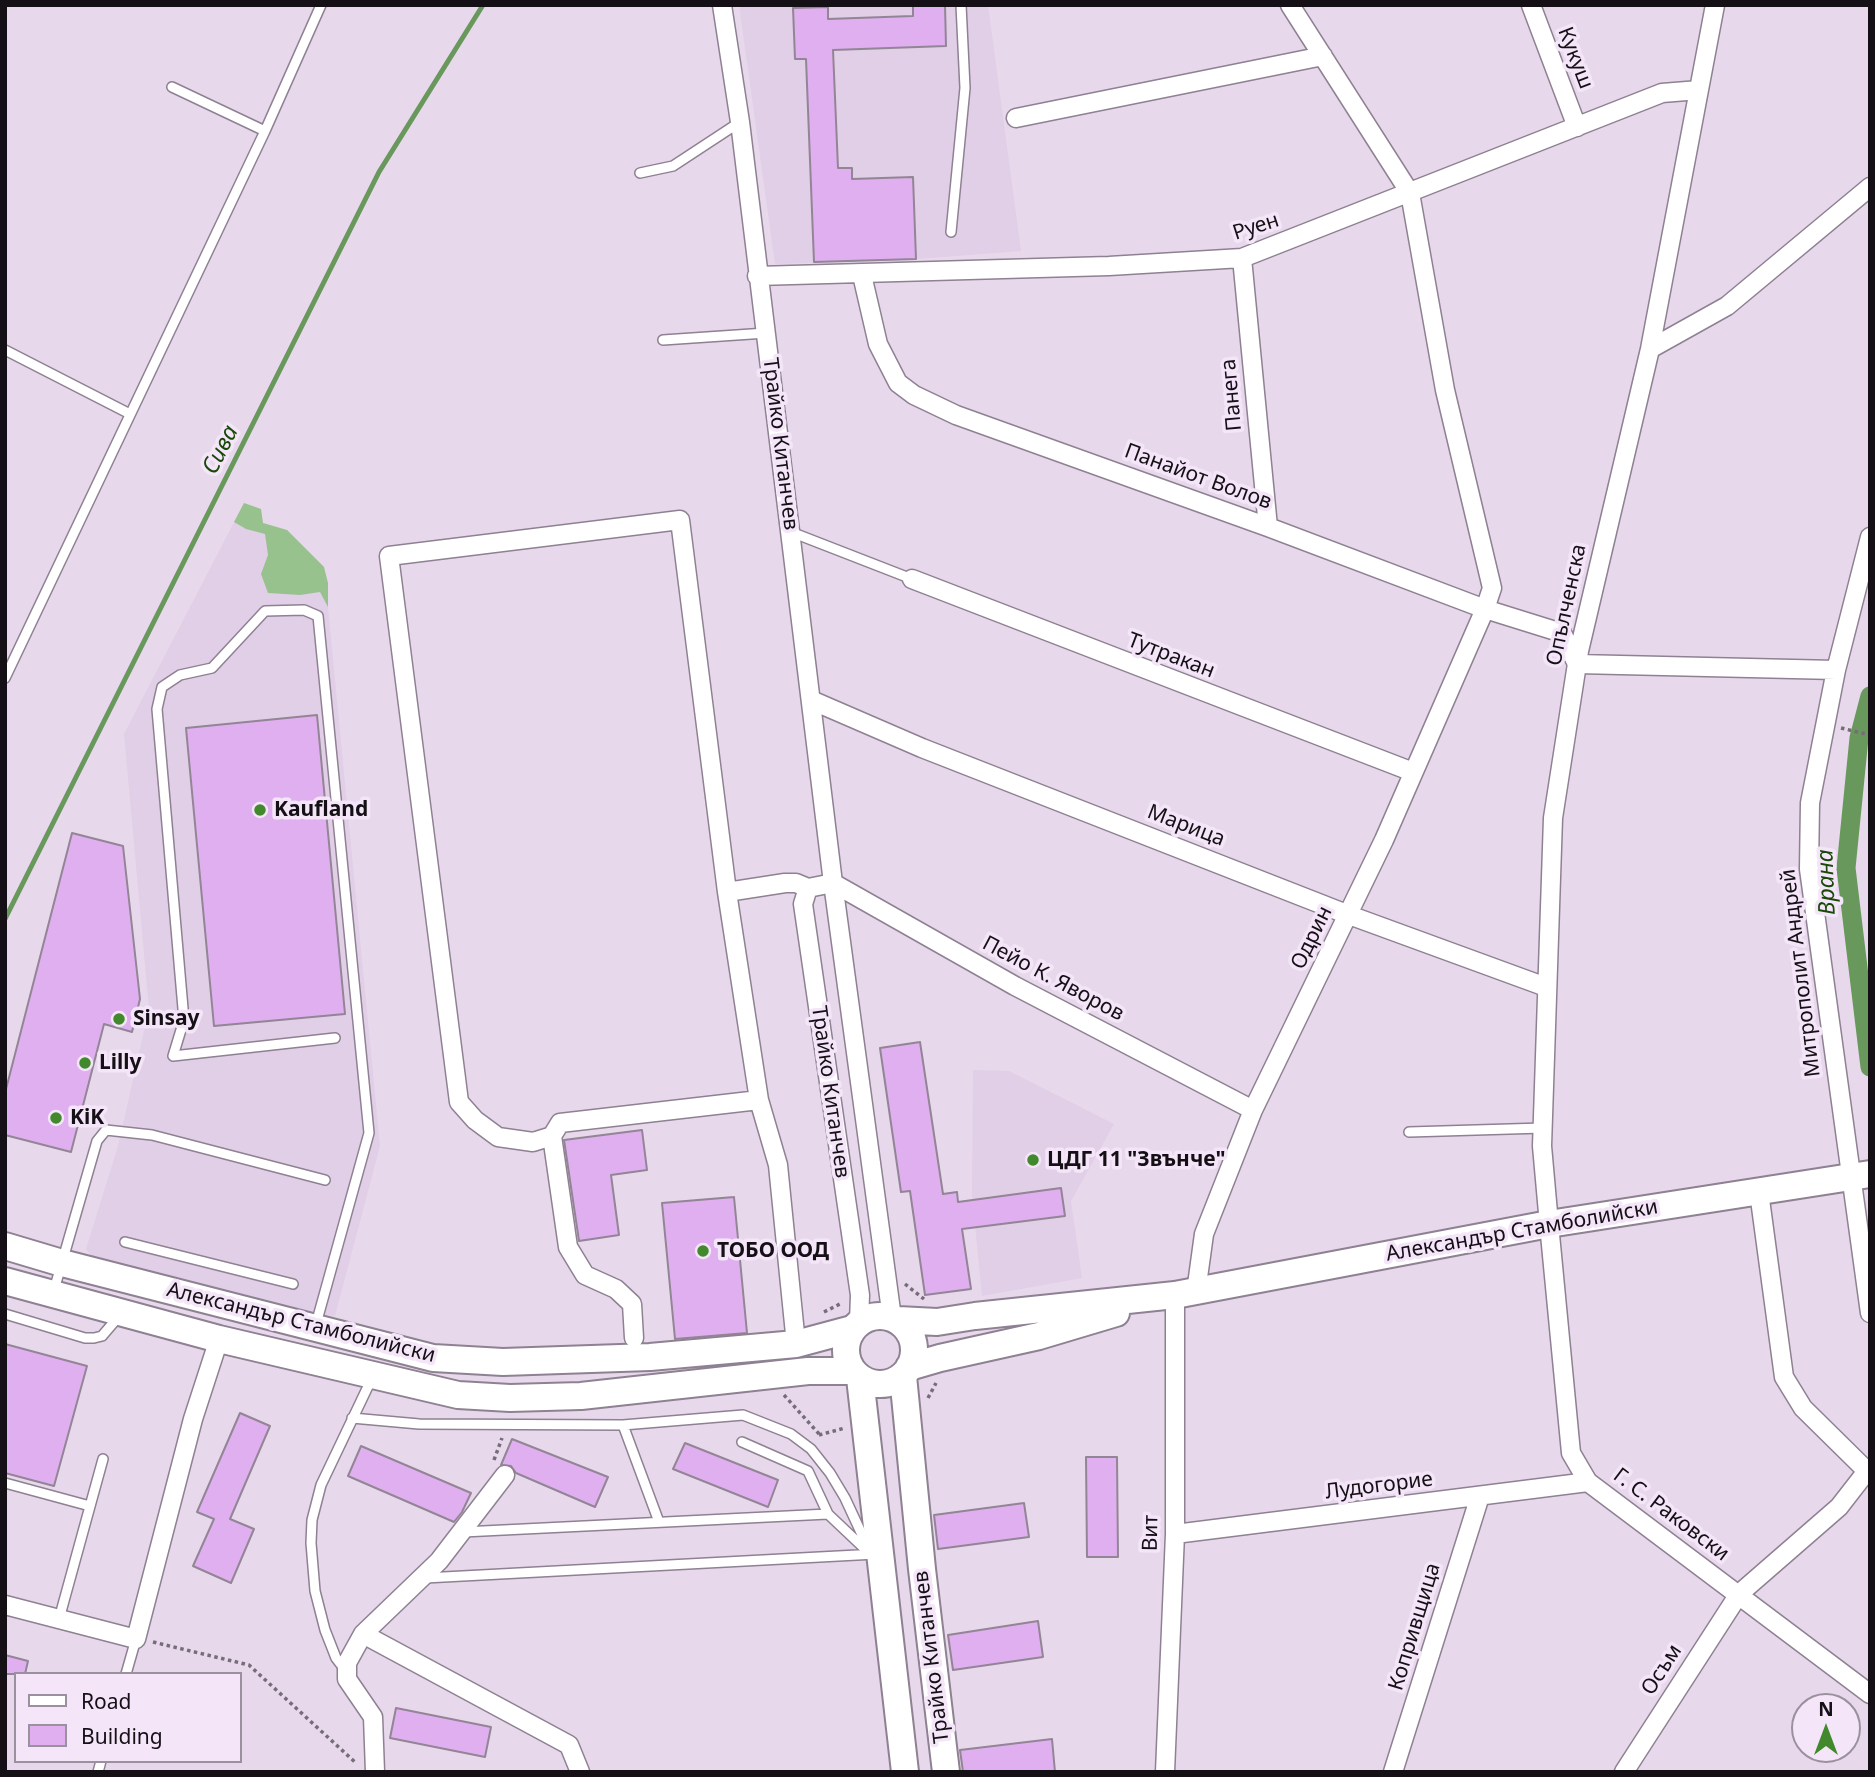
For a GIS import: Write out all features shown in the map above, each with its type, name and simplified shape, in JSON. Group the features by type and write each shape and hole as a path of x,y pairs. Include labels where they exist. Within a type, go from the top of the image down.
{"main road":[{"name":"Александър Стамболийски","path":"5,1246 433,1358 503,1362 650,1357 796,1344 878,1315 937,1322 1186,1294 1549,1224 1865,1176"},
{"name":"Александър Стамболийски","path":"5,1281 121,1314 372,1377 458,1395 510,1398 581,1396 808,1371 856,1375 870,1383 882,1384 893,1382 906,1372 940,1358 1039,1336 1186,1294"},
{"path":"895,1319 906,1327 912,1336 914,1357 906,1372"},
{"path":"855,1325 845,1350 847,1361 856,1375"},
{"name":"Трайко Китанчев","path":"906,1372 906,1418 946,1772"},
{"name":"Трайко Китанчев","path":"856,1375 866,1423 875,1555 905,1772"}],"street":[{"name":"Трайко Китанчев","path":"722,5 740,122 832,883 895,1319"},
{"path":"1290,5 1410,193"},
{"name":"Кукуш","path":"1531,5 1577,127"},
{"name":"Опълченска","path":"1549,1224 1542,1146 1553,818 1577,664 1650,349 1715,5"},
{"path":"1016,118 1323,56"},
{"name":"Руен","path":"757,276 1109,266 1242,258 1662,93 1699,90"},
{"path":"1650,349 1727,306 1870,187"},
{"name":"Одрин","path":"1186,1294 1204,1234 1253,1111 1349,915 1492,588 1445,390 1410,193"},
{"name":"Панега","path":"1242,258 1268,527"},
{"name":"Панайот Волов","path":"862,275 878,344 898,383 914,395 956,415 1268,527 1485,609 1562,634 1577,664"},
{"path":"552,1136 533,1142 498,1137 475,1120 459,1102 389,556 680,520 727,892 759,1100 778,1165 796,1344"},
{"name":"Митрополит Андрей","path":"1870,537 1836,670 1810,803 1809,869 1865,1176 1870,1313"},
{"name":"Тутракан","path":"912,579 1413,772"},
{"path":"1577,664 1836,670"},
{"name":"Марица","path":"811,700 922,748 1349,915 1546,988"},
{"path":"727,892 785,883 796,883 808,888 832,883"},
{"name":"Пейо К. Яворов","path":"832,883 1015,986 1253,1111"},
{"name":"Трайко Китанчев","path":"808,888 803,904 860,1295 855,1325"},
{"path":"634,1338 632,1304 616,1289 585,1275 568,1247 552,1136 559,1123 759,1100"},
{"path":"1759,1192 1783,1377 1803,1408 1868,1473"},
{"name":"Г. С. Раковски","path":"1549,1224 1571,1453 1588,1482 1870,1694"},
{"name":"Вит","path":"1165,1772 1186,1294"},
{"path":"5,1605 136,1639 193,1419 219,1339"},
{"name":"Осъм","path":"1624,1772 1739,1594 1839,1507 1868,1473"},
{"path":"375,1772 373,1717 347,1679 347,1663 363,1634 423,1578 505,1475"},
{"name":"Лудогорие","path":"1175,1534 1588,1482"},
{"name":"Копривщица","path":"1393,1772 1480,1496"},
{"path":"363,1634 569,1745 580,1772"}],"lane":[{"path":"5,678 265,131 321,5"},
{"path":"951,232 965,88 961,5"},
{"path":"172,87 265,131"},
{"path":"640,173 673,166 740,122"},
{"path":"663,340 766,333"},
{"path":"5,350 131,414"},
{"path":"791,532 912,579"},
{"path":"314,1328 369,1133 318,616 304,610 265,611 212,668 180,675 162,687 157,709 184,1020 173,1056 335,1038"},
{"path":"1409,1132 1543,1128"},
{"path":"52,1295 97,1141 106,1130 152,1135 325,1180"},
{"path":"125,1242 293,1284"},
{"path":"5,1314 85,1338 94,1338 102,1336 121,1314"},
{"path":"346,1671 336,1658 325,1630 315,1591 312,1520 321,1485 372,1377"},
{"path":"352,1418 419,1424 623,1425 743,1415 791,1434 811,1449 830,1473 875,1555"},
{"path":"623,1425 659,1522"},
{"path":"742,1442 808,1471 828,1514 875,1555"},
{"path":"59,1619 103,1459"},
{"path":"5,1483 90,1506"},
{"path":"461,1532 828,1514"},
{"path":"423,1578 875,1555"},
{"path":"127,1672 136,1639"}],"path":[{"path":"1835,727 1870,735"},
{"path":"817,1315 860,1295"},
{"path":"906,1418 918,1416 942,1373 940,1358"},
{"path":"774,1374 785,1399 820,1435"},
{"path":"800,1440 866,1423"},
{"path":"505,1475 490,1471 507,1425"},
{"path":"136,1639 249,1665 365,1772"}],"shaded area":[{"path":"739,5 988,5 1021,251 916,259 775,264"},
{"path":"244,503 261,509 263,523 287,530 324,567 327,583 380,1146 335,1316 307,1313 95,1260 86,1249 118,1146 149,1009 124,734"},
{"name":"ЦДГ 11 \"Звънче\"","path":"973,1070 1009,1071 1114,1124 1071,1201 1082,1278 982,1296 972,1195"}],"green space":[{"path":"244,503 261,509 263,523 287,530 324,567 328,583 328,607 320,592 300,595 268,593 261,574 268,555 265,534 246,529 234,522"}],"building":[{"path":"913,5 945,5 946,46 833,50 838,168 852,168 852,179 913,177 916,259 814,262 806,59 795,59 793,8 828,7 828,19 913,16"},
{"name":"Kaufland","path":"317,715 345,1014 214,1026 186,728"},
{"path":"72,833 123,846 140,999 132,1032 104,1024 71,1152 5,1135 5,1093"},
{"path":"920,1042 943,1194 957,1192 958,1202 1061,1188 1065,1216 962,1229 971,1289 925,1295 910,1191 901,1192 880,1048"},
{"path":"642,1130 647,1170 611,1175 619,1235 579,1241 564,1140"},
{"name":"ТОБО ООД","path":"734,1197 747,1333 675,1339 662,1203"},
{"path":"5,1344 87,1366 54,1486 5,1473"},
{"path":"240,1413 270,1426 230,1519 254,1529 231,1583 193,1566 214,1519 197,1512"},
{"path":"512,1439 608,1477 595,1507 516,1473 511,1466 501,1465"},
{"path":"685,1443 778,1480 768,1507 673,1469"},
{"path":"361,1446 471,1493 462,1512 454,1522 348,1476"},
{"path":"1086,1457 1117,1457 1118,1557 1087,1557"},
{"path":"1024,1503 1029,1537 938,1549 934,1515"},
{"path":"1038,1621 1043,1657 953,1670 948,1635"},
{"path":"5,1655 28,1661 25,1672 5,1674"},
{"path":"396,1708 491,1727 485,1757 390,1738"},
{"path":"1052,1739 1055,1772 963,1772 960,1750"}],"waterway":[{"name":"Сива","path":"5,919 379,172 483,5"},
{"name":"Врана","path":"1870,696 1859,738 1846,868 1870,1067"}],"place":[{"name":"Kaufland","path":"260,810"},
{"name":"Sinsay","path":"119,1019"},
{"name":"Lilly","path":"85,1063"},
{"name":"KiK","path":"56,1118"},
{"name":"ЦДГ 11 \"Звънче\"","path":"1033,1160"},
{"name":"ТОБО ООД","path":"703,1251"}]}
